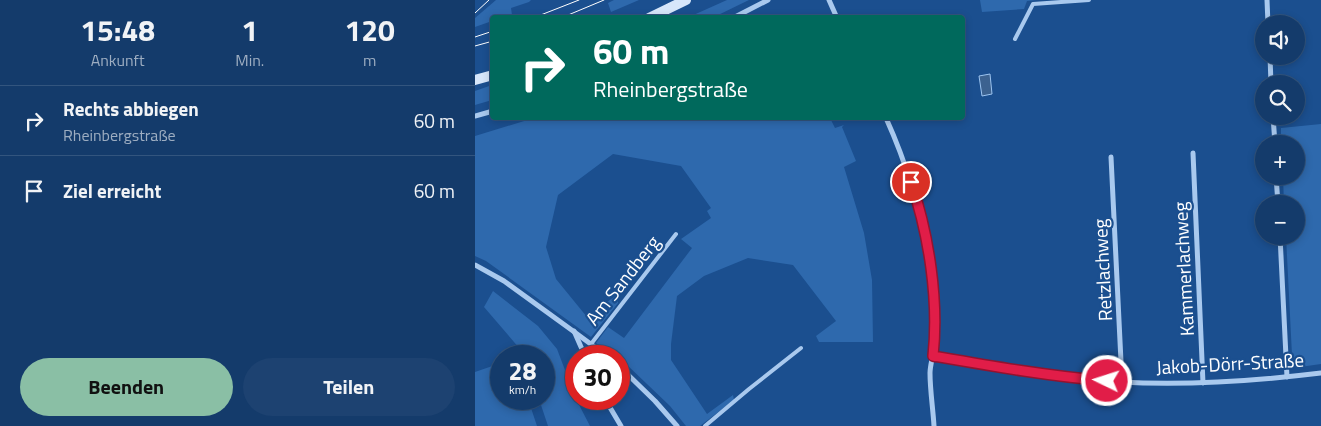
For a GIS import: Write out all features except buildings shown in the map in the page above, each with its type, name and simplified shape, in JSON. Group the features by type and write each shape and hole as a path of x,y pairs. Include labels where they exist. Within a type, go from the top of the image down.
{"main road":[{"path":"655,15 686,0"},
{"path":"475,80 490,76"}],"street":[{"path":"739,15 768,0"},
{"path":"829,0 836,15"},
{"path":"1267,0 1268,15"},
{"path":"475,116 490,112"},
{"path":"887,120 906,168 915,197 930,269 935,336 930,372 934,426"},
{"name":"Kammerlachweg","path":"1193,153 1203,383"},
{"name":"Retzlachweg","path":"1111,157 1122,382"},
{"path":"1280,245 1287,377"},
{"name":"Am Sandberg","path":"475,265 504,281 591,344"},
{"name":"Am Sandberg","path":"573,331 580,345"},
{"name":"Jakob-Dörr-Straße","path":"933,356 1076,379 1122,382 1203,383 1321,374"},
{"path":"630,377 677,426"},
{"path":"612,410 621,426"}],"lane":[{"path":"1015,39 1033,4 1089,0"},
{"name":"Am Sandberg","path":"591,344 676,234"},
{"path":"705,426 801,348"}],"shaded area":[{"path":"496,0 531,0 511,8 512,15 490,15 490,22 475,27 475,18"},
{"path":"614,0 639,0 611,12 608,3"},
{"path":"727,0 749,0 718,15 693,15"},
{"path":"980,0 1037,0 1027,1 1024,9 982,12"},
{"path":"990,74 992,94 982,96 979,76"},
{"path":"490,86 490,101 475,105 475,91"},
{"path":"527,120 831,120 835,128 844,125 842,127 856,161 844,167 864,233 872,280 873,342 819,342 816,336 836,321 793,265 748,258 704,276 677,296 671,360 707,414 733,395 734,400 700,426 686,426 670,406 630,368 630,345 599,345 596,343 608,327 624,338 692,248 681,239 711,218 707,211 711,208 681,166 613,154 558,195 546,247 556,279 587,317 618,294 618,303 591,337 486,261 475,256 475,136"},
{"path":"1321,124 1321,364 1300,367 1292,355 1286,245 1305,245 1305,195 1284,195 1283,185 1305,185 1305,135 1281,135 1281,128"},
{"path":"493,291 538,326 554,345 517,345 484,307"},
{"path":"555,347 565,370 565,410 582,410 590,426 548,426 543,410 555,410"},
{"path":"490,367 490,410 532,410 537,426 475,426 475,372"}],"tram line":[{"path":"475,13 489,0"},
{"path":"541,15 579,0"},
{"path":"568,15 604,0"},
{"path":"475,37 490,32"},
{"path":"475,46 490,42"}],"route":[{"path":"911,182 924,234 933,292 935,336 933,356 1027,372 1107,381"}]}
